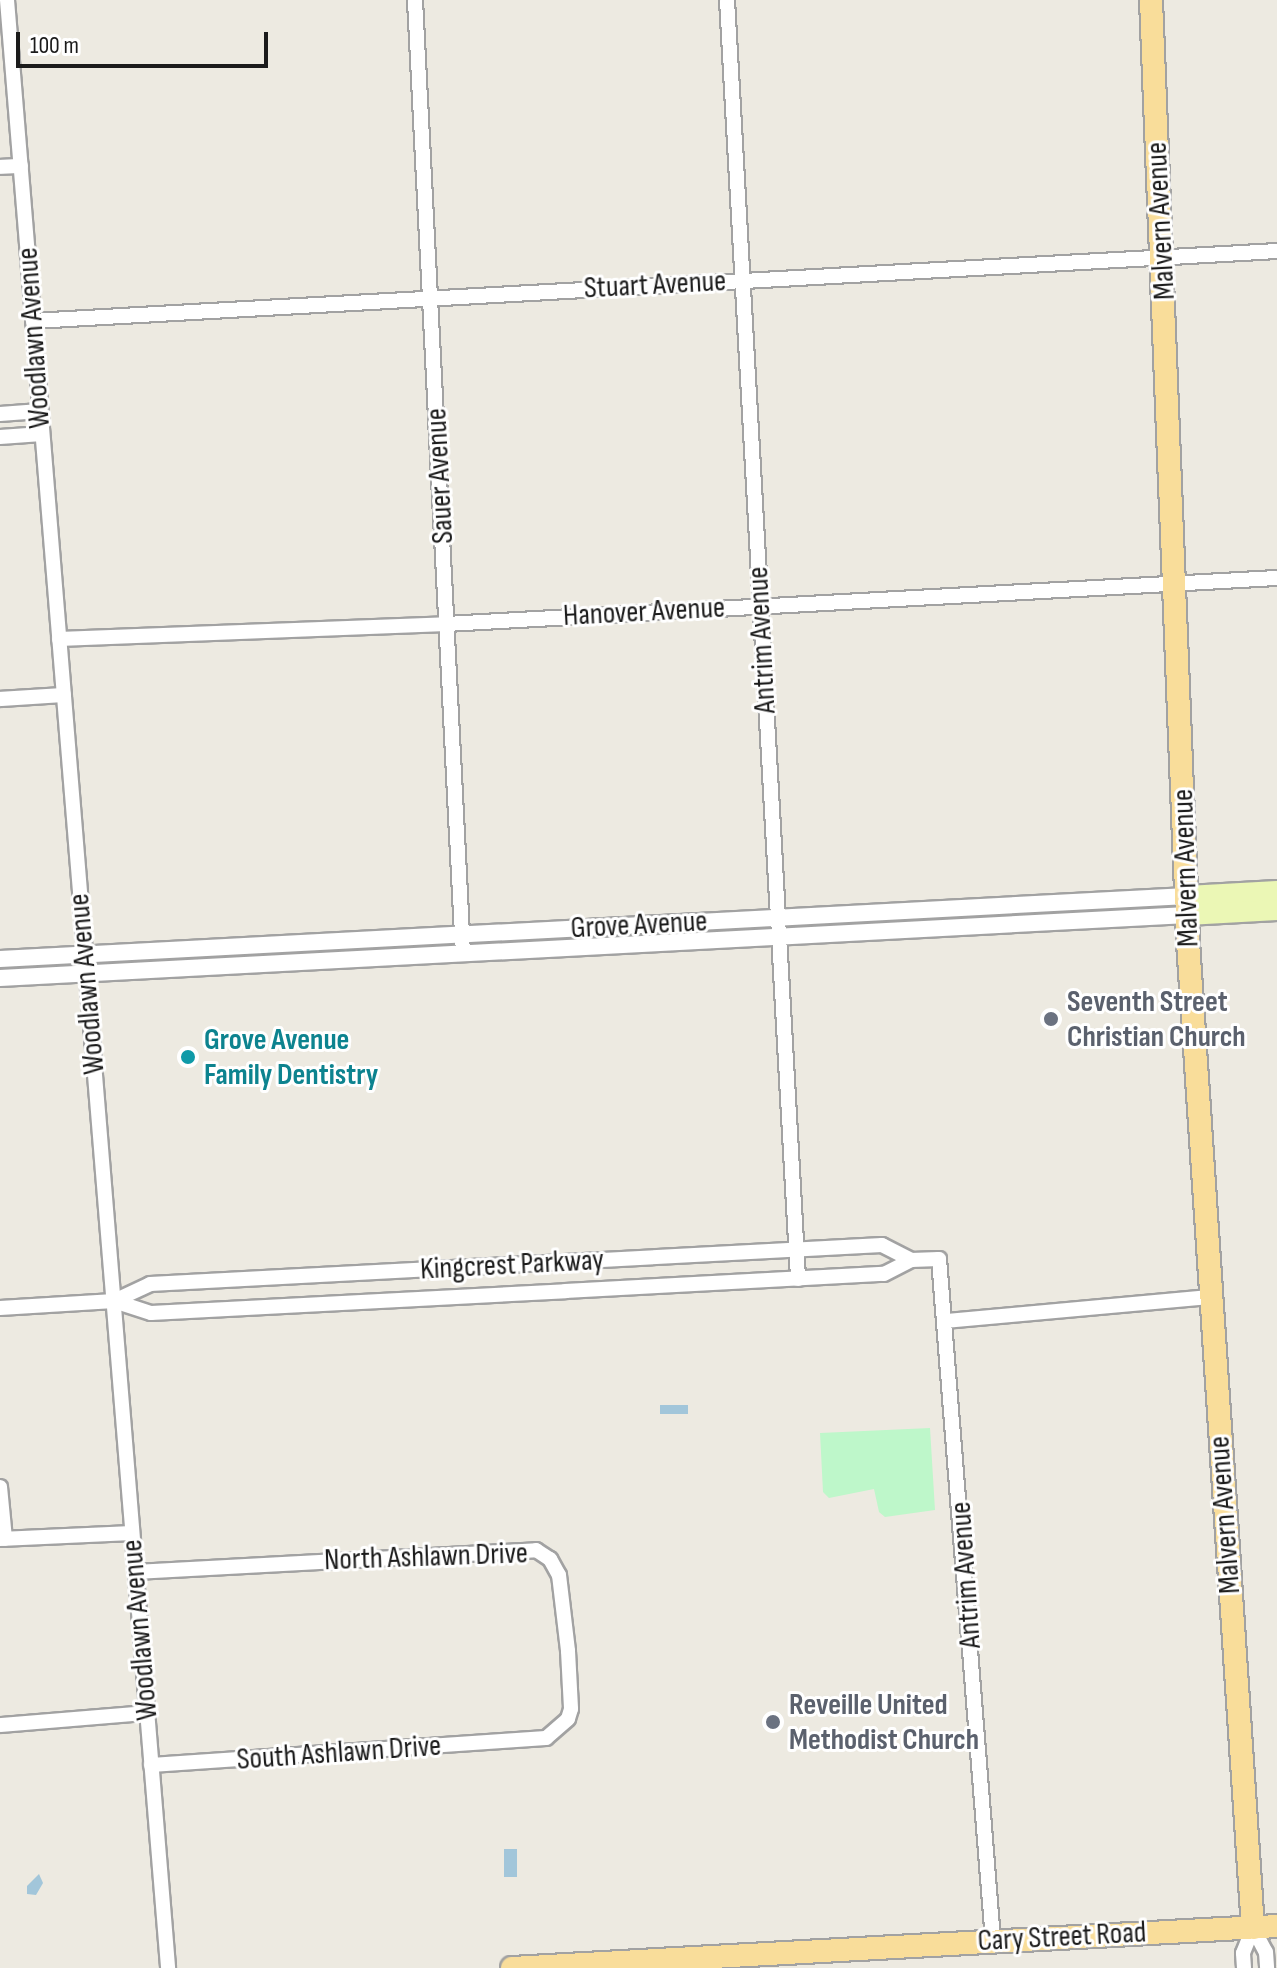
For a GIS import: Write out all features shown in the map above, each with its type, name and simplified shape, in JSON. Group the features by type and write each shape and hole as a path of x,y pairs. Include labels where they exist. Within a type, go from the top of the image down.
{"main road":[{"name":"Malvern Avenue","path":"1151,0 1177,584 1187,905 1253,1928"},
{"name":"Grove Avenue","path":"1187,905 1277,891"},
{"name":"Grove Avenue","path":"1187,905 1277,910"},
{"name":"Cary Street Road","path":"512,1968 1277,1926"}],"street":[{"name":"Woodlawn Avenue","path":"7,0 168,1968"},
{"name":"Sauer Avenue","path":"415,0 463,953"},
{"name":"Antrim Avenue","path":"727,0 798,1279"},
{"path":"0,167 21,166"},
{"name":"Stuart Avenue","path":"33,321 1277,251"},
{"path":"0,414 40,411"},
{"path":"0,437 42,434"},
{"name":"Hanover Avenue","path":"59,639 446,624 1277,578"},
{"path":"0,699 64,695"},
{"name":"Grove Avenue","path":"0,959 777,918 1187,905"},
{"name":"Grove Avenue","path":"0,978 778,936 1187,905"},
{"name":"Kingcrest Parkway","path":"114,1301 150,1284 882,1245 911,1260"},
{"name":"Antrim Avenue","path":"939,1259 993,1940"},
{"name":"Kingcrest Parkway","path":"0,1308 114,1301 151,1313 884,1274 911,1260 939,1259"},
{"path":"946,1321 1211,1297"},
{"path":"0,1487 2,1539 132,1533"},
{"name":"North Ashlawn Drive","path":"135,1572 536,1550 550,1559 559,1575 571,1709 568,1719 555,1733 527,1740"},
{"path":"0,1725 147,1713"},
{"name":"South Ashlawn Drive","path":"151,1765 527,1740"},
{"path":"1244,1968 1243,1953 1253,1928"},
{"path":"1253,1928 1266,1952 1267,1968"}],"green space":[{"path":"930,1428 935,1510 885,1517 879,1512 874,1489 829,1498 823,1492 820,1433"}],"water":[{"path":"660,1405 688,1405 688,1414 660,1414"},
{"path":"504,1849 517,1849 517,1877 504,1877"},
{"path":"39,1874 43,1883 36,1895 27,1894 27,1886"}],"place":[{"name":"Seventh Street Christian Church","path":"1051,1019"},
{"name":"Grove Avenue Family Dentistry","path":"188,1057"},
{"name":"Reveille United Methodist Church","path":"773,1722"}]}
